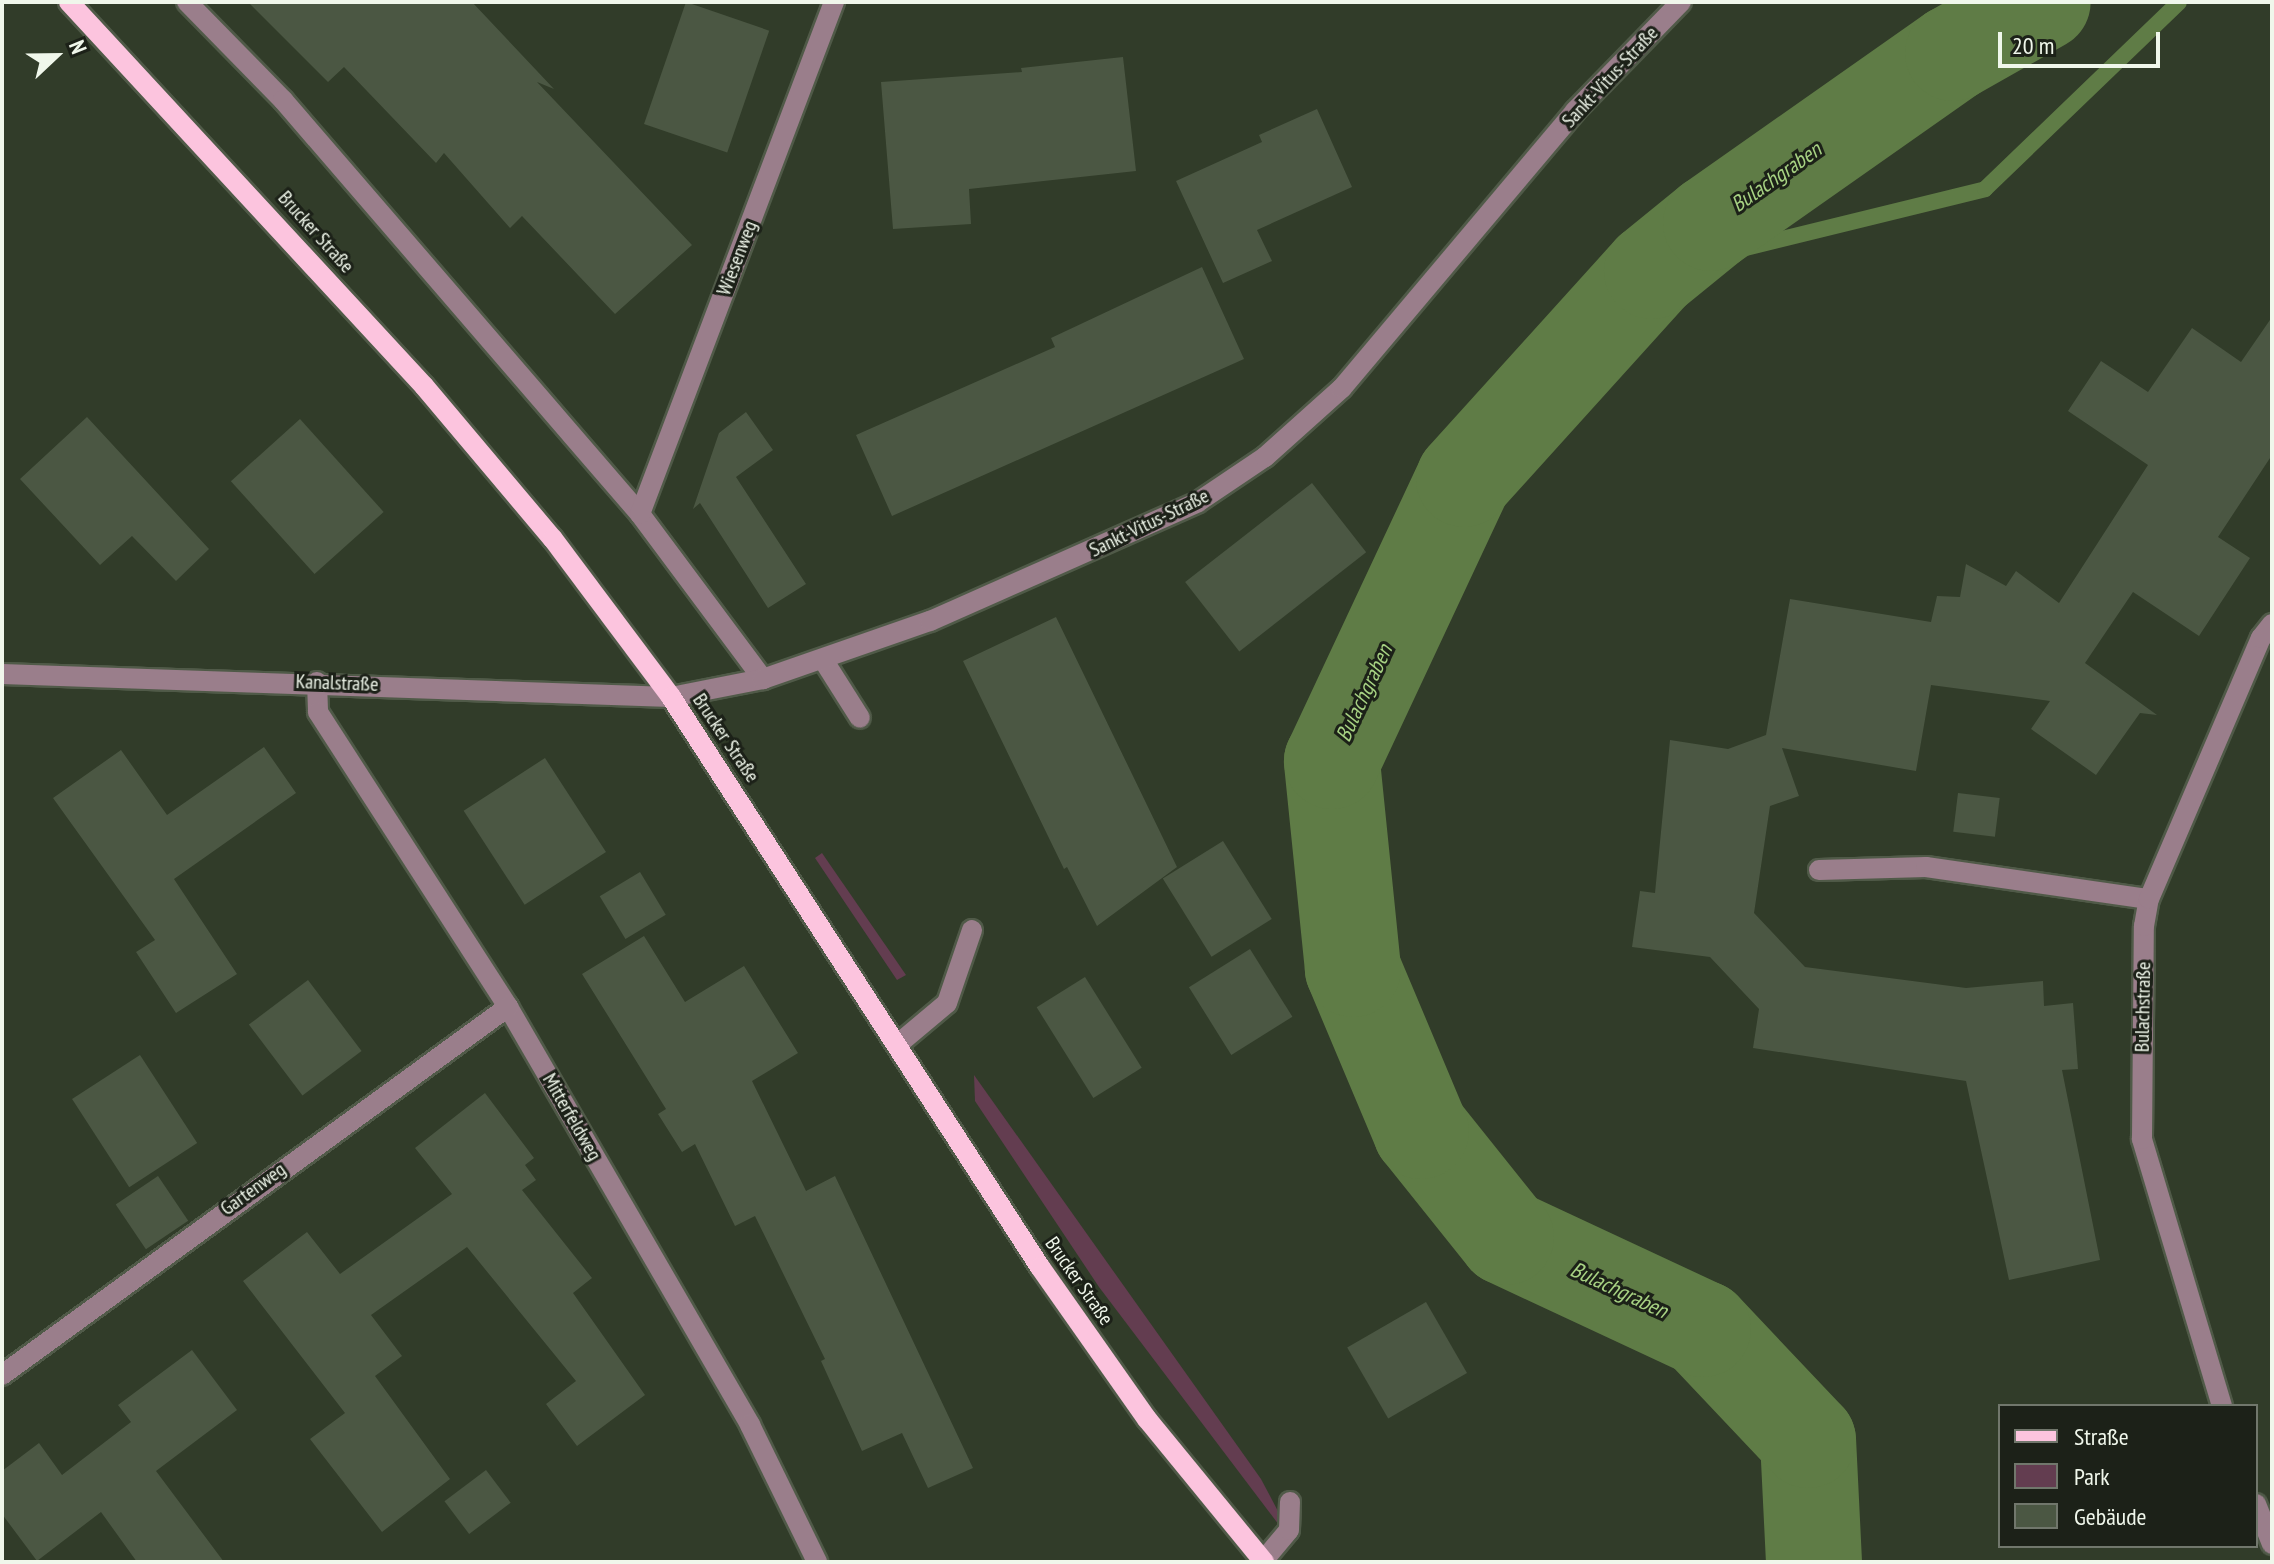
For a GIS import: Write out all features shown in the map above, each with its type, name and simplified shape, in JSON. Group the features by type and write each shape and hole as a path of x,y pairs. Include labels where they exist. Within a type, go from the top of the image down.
{"main road":[{"name":"Brucker Straße","path":"69,2 424,386 553,539 671,697 1048,1280 1147,1419 1263,1562"}],"street":[{"path":"187,2 283,100 640,514 763,679"},
{"name":"Wiesenweg","path":"640,514 834,2"},
{"name":"Sankt-Vitus-Straße","path":"671,697 763,679 824,661 1039,576 1198,502 1265,457 1342,388 1575,111 1681,2"},
{"name":"Bulachstraße","path":"2221,1404 2142,1139 2144,926 2149,899 2272,624"},
{"path":"824,661 860,718"},
{"name":"Kanalstraße","path":"2,674 317,682 671,697"},
{"name":"Mitterfeldweg","path":"317,682 318,712 508,1007 750,1425 817,1562"},
{"path":"1819,870 1926,867 2149,899"},
{"path":"897,1045 947,1003 972,930"},
{"name":"Gartenweg","path":"2,1375 508,1007"},
{"path":"1263,1562 1289,1530 1290,1502"},
{"path":"2258,1509 2272,1544"}],"green space":[{"path":"822,853 906,975 897,980 815,858"},
{"path":"974,1075 1261,1479 1280,1515 1279,1525 1099,1287 975,1101"}],"building":[{"path":"248,2 472,2 554,89 537,82 692,245 615,314 522,216 510,228 444,153 436,163 344,67 328,82"},
{"path":"686,2 769,31 727,153 644,124"},
{"path":"1123,57 1136,171 969,189 971,224 893,229 881,82 1022,72 1021,68"},
{"path":"1317,109 1352,187 1257,230 1272,261 1223,283 1176,181 1262,142 1259,135"},
{"path":"1202,267 1244,359 892,516 856,435 1055,347 1051,338"},
{"path":"2272,317 2272,455 2218,537 2250,558 2199,636 2133,592 2085,663 2157,715 2140,713 2096,775 2031,729 2050,701 1931,685 1916,771 1782,748 1799,796 1770,806 1754,913 1805,967 1966,988 2043,981 2044,1006 2073,1003 2078,1069 2062,1070 2100,1260 2009,1280 1966,1081 1753,1048 1759,1009 1710,957 1632,947 1640,891 1655,893 1670,740 1728,749 1766,735 1790,599 1931,622 1937,596 1960,597 1966,564 2006,586 2016,571 2059,603 2148,465 2068,411 2101,361 2148,392 2192,328 2241,362"},
{"path":"746,412 773,450 736,477 806,584 768,608 700,503 693,509 719,433"},
{"path":"87,417 209,549 176,581 132,536 100,565 20,479"},
{"path":"300,419 384,512 315,574 231,481"},
{"path":"1312,483 1366,552 1239,651 1185,582"},
{"path":"1056,617 1177,867 1097,926 1067,867 1064,869 963,661"},
{"path":"264,747 296,793 174,879 237,974 176,1013 136,952 155,940 53,798 121,750 167,815"},
{"path":"545,758 606,852 525,905 464,811"},
{"path":"1958,793 2000,798 1995,837 1953,832"},
{"path":"1223,841 1272,919 1212,957 1163,879"},
{"path":"640,872 666,915 625,939 600,896"},
{"path":"644,936 685,1002 744,966 798,1053 752,1081 806,1191 835,1176 973,1468 928,1488 902,1433 862,1451 821,1361 825,1359 755,1216 735,1226 695,1144 682,1152 658,1114 666,1109 582,974"},
{"path":"1250,949 1292,1017 1231,1055 1189,987"},
{"path":"1085,977 1142,1068 1093,1098 1037,1007"},
{"path":"308,980 362,1051 302,1096 249,1025"},
{"path":"140,1055 197,1143 129,1187 72,1099"},
{"path":"485,1093 534,1158 525,1165 536,1180 522,1190 592,1278 573,1293 645,1395 577,1446 546,1404 576,1381 467,1247 371,1315 402,1356 375,1376 450,1479 382,1532 310,1439 345,1413 243,1281 307,1232 340,1274 452,1194 415,1148"},
{"path":"158,1176 188,1221 146,1249 116,1205"},
{"path":"1426,1302 1467,1373 1388,1419 1347,1348"},
{"path":"192,1350 237,1410 156,1471 224,1562 137,1562 101,1512 37,1561 2,1514 2,1471 39,1443 62,1475 131,1422 118,1405"},
{"path":"486,1470 511,1503 469,1534 444,1501"}],"waterway":[{"name":"Bulachgraben","path":"1814,1562 1808,1440 1703,1329 1506,1237 1421,1131 1353,969 1332,761 1464,479 1652,271 1711,223 1953,53 2043,2"},
{"path":"1652,271 1985,189 2179,2"}]}
